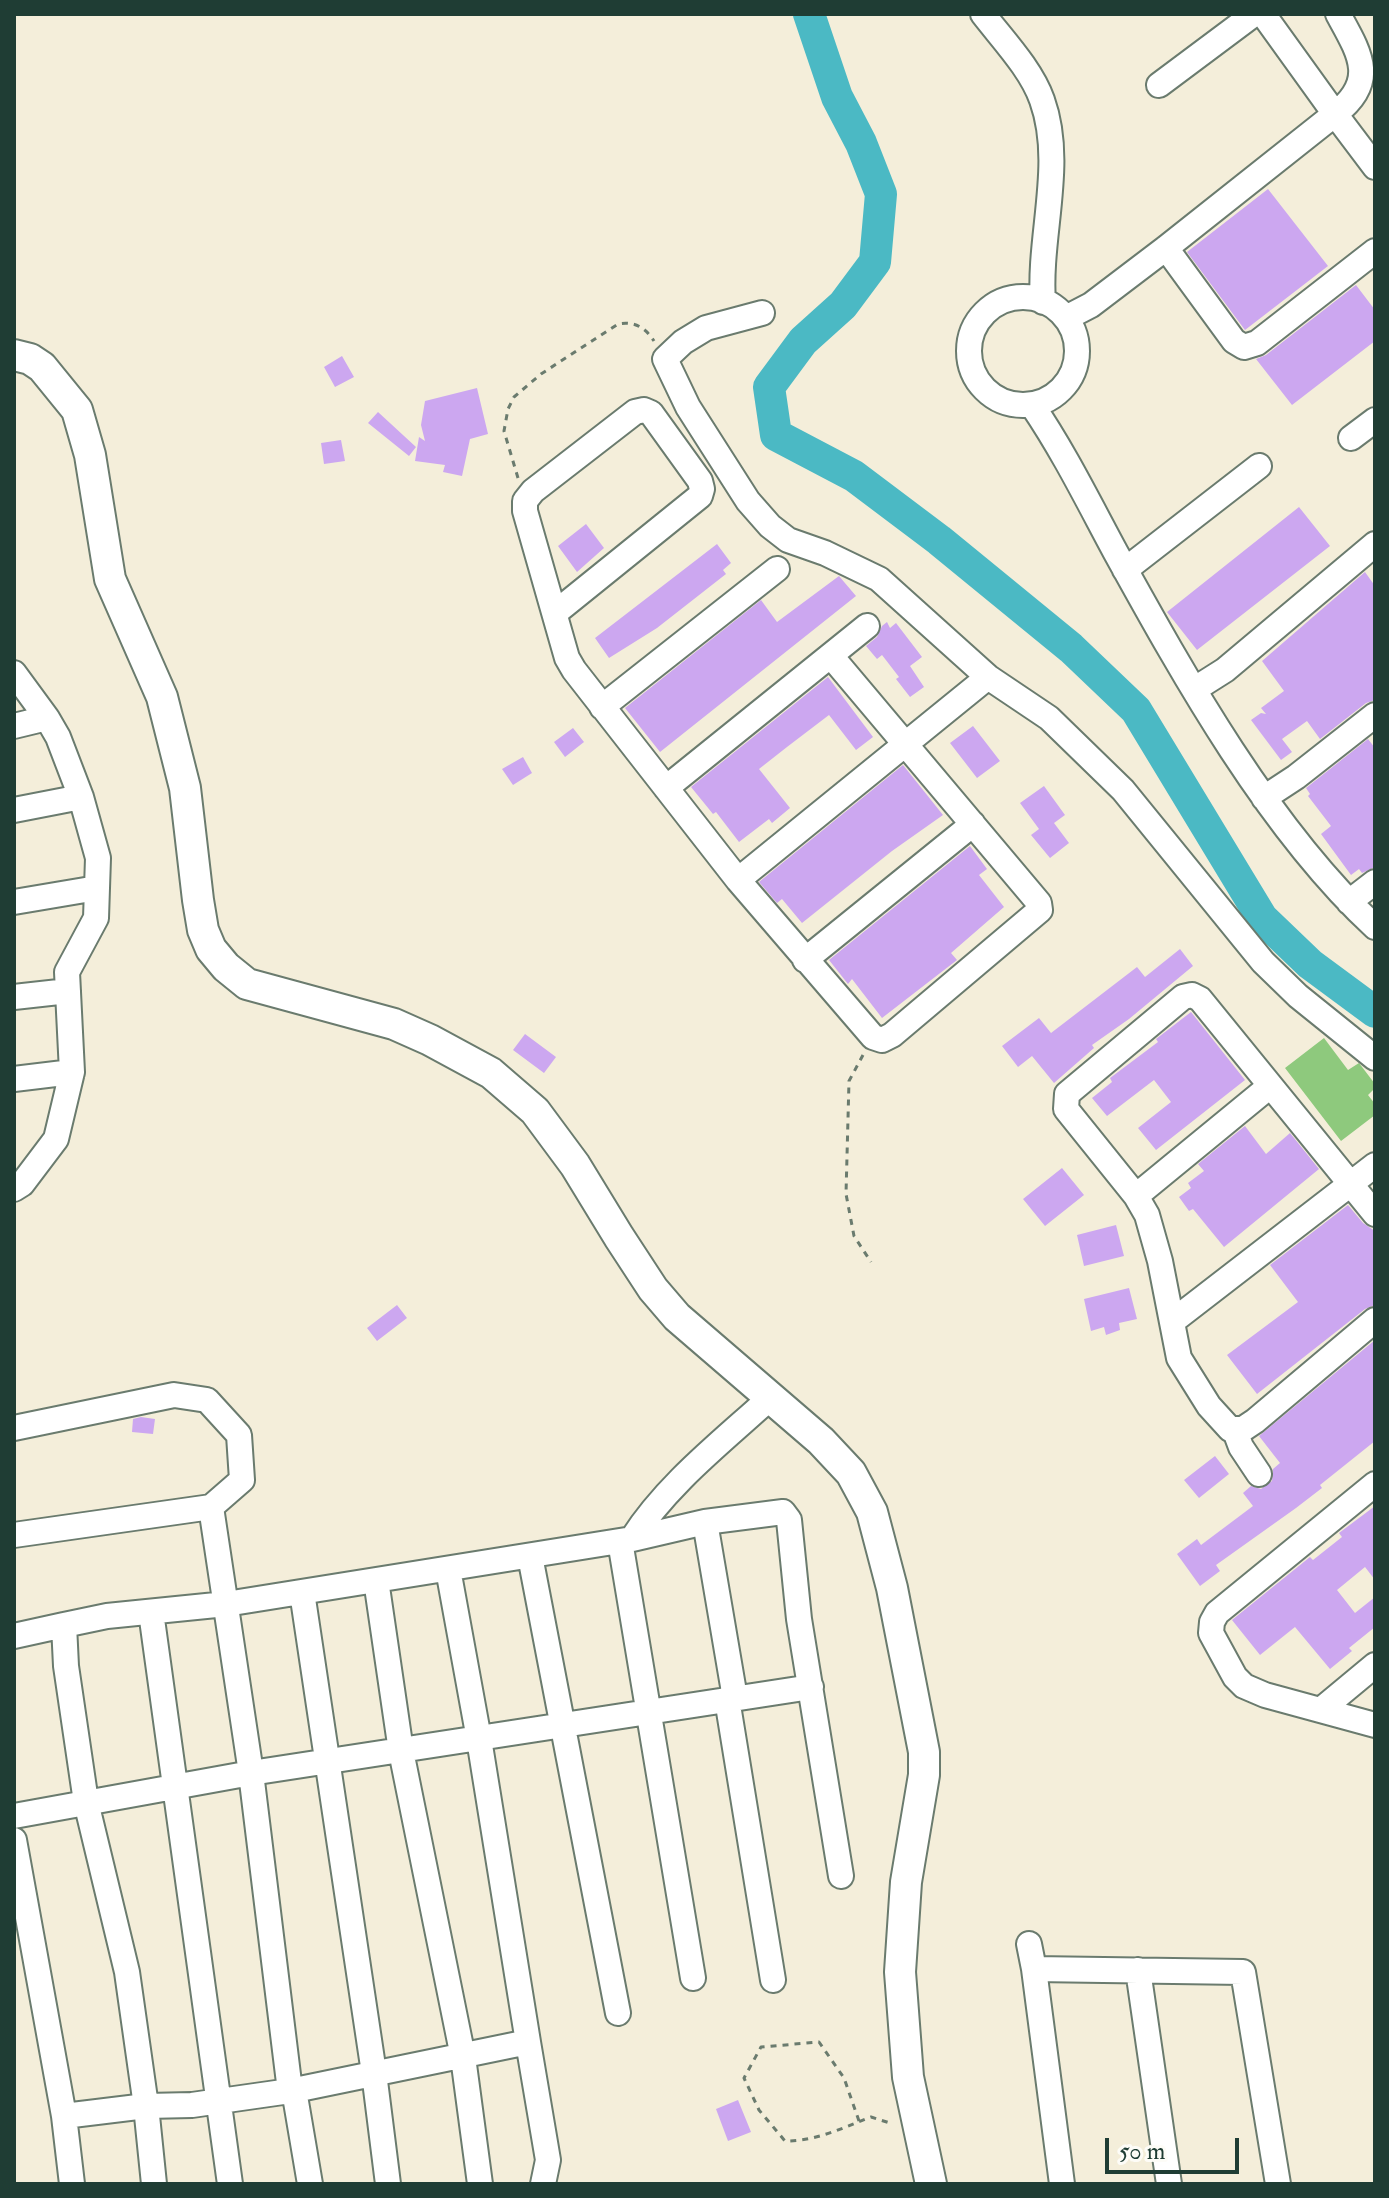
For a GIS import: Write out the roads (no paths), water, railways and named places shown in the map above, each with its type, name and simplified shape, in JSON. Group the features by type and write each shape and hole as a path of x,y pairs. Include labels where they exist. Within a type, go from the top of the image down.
{"main road":[{"path":"14,355 30,359 42,367 77,410 97,492 110,579 162,697 185,788 198,900 203,930 211,949 226,967 247,984 394,1024 491,1073 535,1111 575,1165 653,1289 677,1317 821,1441 851,1473 872,1512 892,1588 924,1752 924,1775 906,1882 900,1972 908,2077 931,2184"}],"street":[{"path":"983,14 1030,77 1042,99 1047,121 1050,158 1041,274 1034,300"},
{"path":"1159,85 1254,14"},
{"path":"1263,14 1375,167"},
{"path":"1069,323 1353,100 1361,82 1360,60 1338,14"},
{"path":"1166,248 1234,341 1244,347 1257,343 1375,251"},
{"path":"1034,300 1069,323 1077,348 1073,370 1064,386 1041,401 1004,402 988,393 976,378 969,351 973,332 983,316 997,304 1034,300"},
{"path":"762,313 706,328 683,342 665,359 674,374 679,392 735,482 770,526 788,540 825,553 879,579 988,677 1049,718 1123,790 1263,962 1298,996 1375,1058"},
{"path":"1041,401 1051,433 1125,570 1264,798 1349,902 1375,927"},
{"path":"555,613 700,496 700,481 651,413 644,410 635,412 533,491 525,501 525,511 567,658 738,880 873,1037 882,1040 892,1035 1040,910 1034,895 831,656"},
{"path":"1351,438 1375,420"},
{"path":"1125,570 1259,466"},
{"path":"1195,689 1225,670 1375,544"},
{"path":"602,707 777,569"},
{"path":"666,788 867,626"},
{"path":"14,673 58,737 81,797 98,858 96,918 67,972 72,1072 56,1139 22,1184 14,1189"},
{"path":"738,880 988,677"},
{"path":"1264,798 1375,715"},
{"path":"14,726 47,718"},
{"path":"14,810 81,797"},
{"path":"805,960 973,824"},
{"path":"1349,902 1375,882"},
{"path":"14,902 97,888"},
{"path":"14,997 68,991"},
{"path":"1259,1474 1241,1447 1235,1431 1226,1426 1184,1369 1147,1215 1136,1196 1066,1109 1067,1094 1183,997 1192,995 1200,999 1375,1214"},
{"path":"14,1079 72,1072"},
{"path":"1136,1196 1270,1086"},
{"path":"1173,1321 1375,1165"},
{"path":"1235,1431 1255,1421 1375,1320"},
{"path":"14,1428 174,1395 207,1400 239,1435 242,1480 211,1507 14,1535"},
{"path":"693,1978 648,1712 626,1540 709,1453 771,1397"},
{"path":"1375,1484 1217,1613 1211,1633 1235,1677 1244,1686 1265,1695 1375,1725"},
{"path":"211,1507 251,1773 292,2091 310,2184"},
{"path":"14,1636 107,1616 226,1604 626,1540 705,1522 783,1512 789,1520 799,1619 841,1876"},
{"path":"705,1522 773,1980"},
{"path":"530,1556 618,2013"},
{"path":"448,1569 548,2160 543,2184"},
{"path":"376,1580 401,1751 463,2057 480,2184"},
{"path":"302,1592 388,2184"},
{"path":"151,1612 230,2184"},
{"path":"64,1625 66,1666 86,1802 127,1972 154,2184"},
{"path":"1322,1709 1375,1665"},
{"path":"14,1816 251,1773 811,1687"},
{"path":"14,1840 64,2116 72,2184"},
{"path":"1029,1944 1062,2184"},
{"path":"1034,1969 1243,1972 1278,2184"},
{"path":"1138,1970 1169,2184"},
{"path":"64,2116 146,2106 218,2102 292,2091 528,2042"}],"waterway":[{"path":"809,14 837,97 861,143 881,194 875,262 843,305 803,341 769,387 776,435 854,476 939,540 1071,648 1136,710 1262,918 1310,964 1375,1012"}]}
